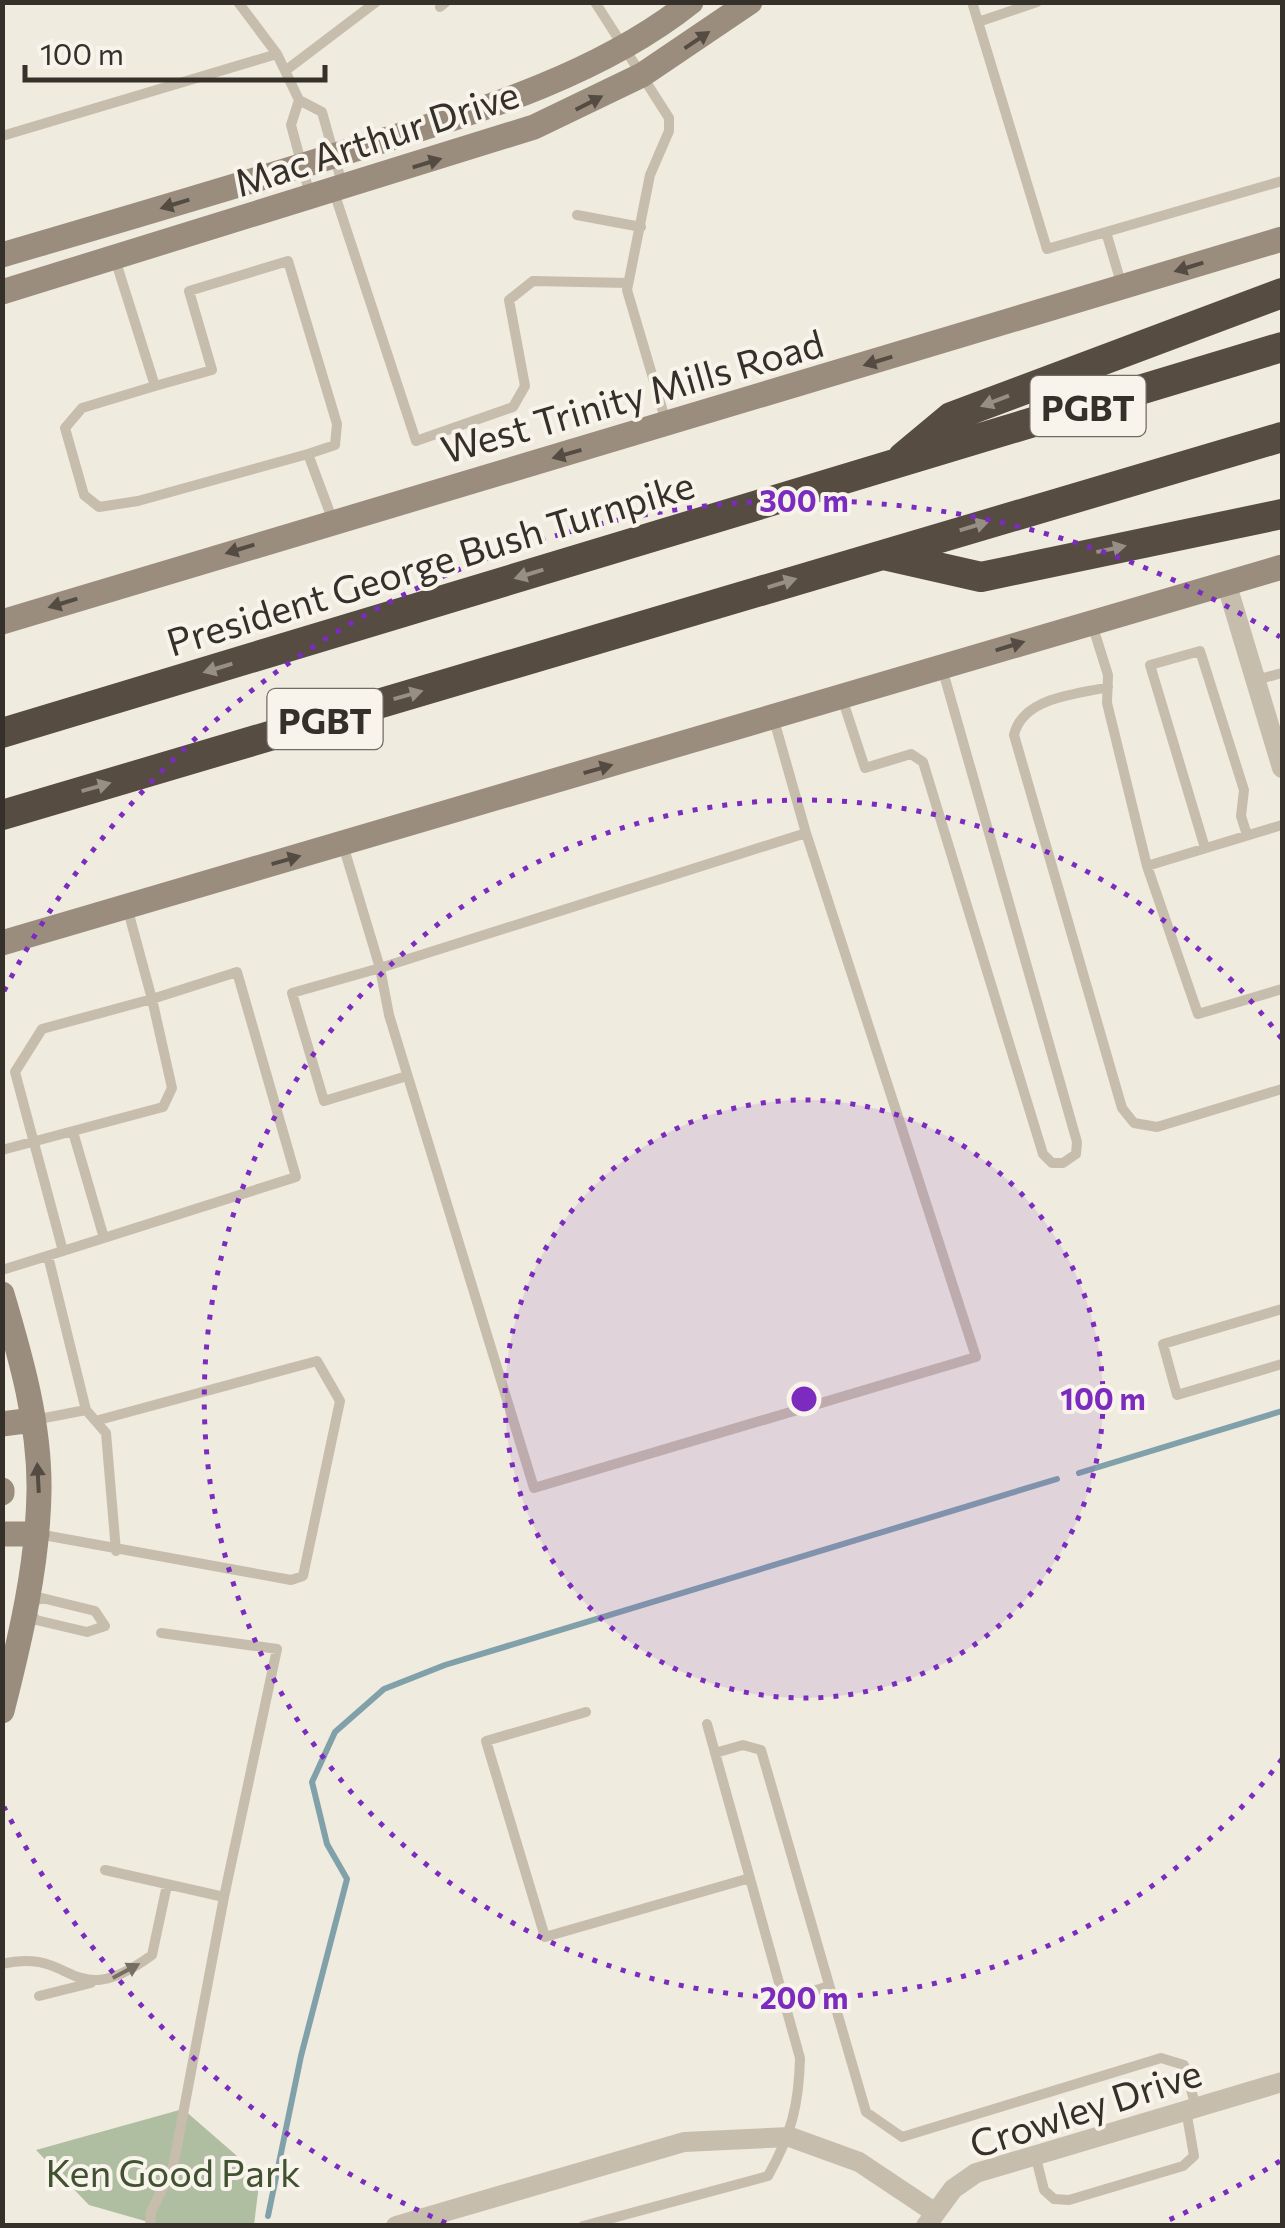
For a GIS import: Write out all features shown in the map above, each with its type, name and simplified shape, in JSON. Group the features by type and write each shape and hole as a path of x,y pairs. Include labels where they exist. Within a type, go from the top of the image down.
{"highway":[{"path":"894,466 951,417 1282,293"},
{"name":"President George Bush Turnpike","path":"2,733 1282,347"},
{"name":"PGBT","path":"2,814 1282,437"},
{"path":"881,554 981,577 1282,514"}],"main road":[{"name":"Mac Arthur Drive","path":"2,255 460,117 540,86 624,46 692,2"},
{"name":"Mac Arthur Drive","path":"2,292 330,194 534,127 642,75 750,2"},
{"name":"West Trinity Mills Road","path":"2,622 1282,238"},
{"path":"12,939 1282,568"},
{"path":"2,1294 34,1420 39,1487 36,1534 14,1605 2,1712"},
{"path":"2,1424 34,1420"},
{"path":"2,1534 36,1534"}],"street":[{"path":"1226,582 1282,768"},
{"name":"Crowley Drive","path":"930,2219 953,2189 976,2173 1282,2082"},
{"path":"396,2226 684,2142 790,2137 859,2162 930,2219"}],"lane":[{"path":"238,2 277,54 299,100 322,112 333,156 330,194 416,441 513,407 525,386 509,300 533,281 628,283"},
{"path":"285,70 376,2"},
{"path":"612,2 598,7 669,118 669,131 654,160 628,283 667,425"},
{"path":"972,2 1047,249 1282,182"},
{"path":"978,22 1035,3"},
{"path":"2,136 277,54"},
{"path":"299,100 291,125 302,166 330,194"},
{"path":"577,216 641,227"},
{"path":"1106,232 1122,287"},
{"path":"114,258 155,386"},
{"path":"288,261 337,424 334,445 138,502 99,507 84,495 65,428 82,408 155,386 212,370 189,291 288,261"},
{"path":"308,454 333,521"},
{"path":"1092,622 1147,866 1198,1014 1282,989"},
{"path":"1205,848 1150,665 1200,651 1244,790 1241,816 1247,835"},
{"path":"842,696 863,766 911,754 923,762 1042,1154 1052,1163 1063,1163 1076,1154 1078,1142 942,667"},
{"path":"1256,680 1282,672"},
{"path":"1108,687 1038,704 1017,722 1014,735 1122,1108 1134,1124 1157,1128 1282,1089"},
{"path":"343,844 407,1076 534,1488 976,1357 806,833 773,717"},
{"path":"1147,866 1282,825"},
{"path":"407,1076 324,1101 292,993 806,833"},
{"path":"2,1150 162,1107 172,1088 126,906"},
{"path":"2,1270 48,1256 296,1177 236,972 152,1000 42,1029 15,1072 63,1251"},
{"path":"73,1132 104,1238"},
{"path":"48,1256 86,1410 99,1420 106,1433 116,1551"},
{"path":"1282,1309 1163,1344 1178,1396 1282,1364"},
{"path":"36,1534 291,1580 302,1576 340,1401 317,1361 99,1420"},
{"path":"34,1420 86,1410"},
{"path":"42,1598 95,1611 105,1626 87,1632 36,1620 14,1605 42,1598"},
{"path":"150,2226 151,2212 173,2167 224,1897 277,1649 161,1633"},
{"path":"586,1712 486,1741 546,1936 750,1878"},
{"path":"584,2226 768,2176 790,2137 799,2102 800,2058 707,1724"},
{"path":"715,1753 743,1744 761,1750 866,2112 902,2138 1161,2058 1184,2065 1195,2142 1194,2156 1182,2166 1070,2200 1054,2199 1044,2190 1034,2154"},
{"path":"105,1870 224,1897"},
{"path":"40,1996 122,1977 152,1955 166,1886"},
{"path":"2,1964 31,1958 91,1983"},
{"path":"784,2000 829,1986"}],"green space":[{"name":"Ken Good Park","path":"183,2109 260,2176 254,2225 159,2225 89,2205 36,2150"}],"waterway":[{"path":"1079,1473 1282,1411"},
{"path":"268,2216 301,2056 347,1879 327,1844 312,1782 335,1732 384,1689 445,1665 1057,1479"}]}
